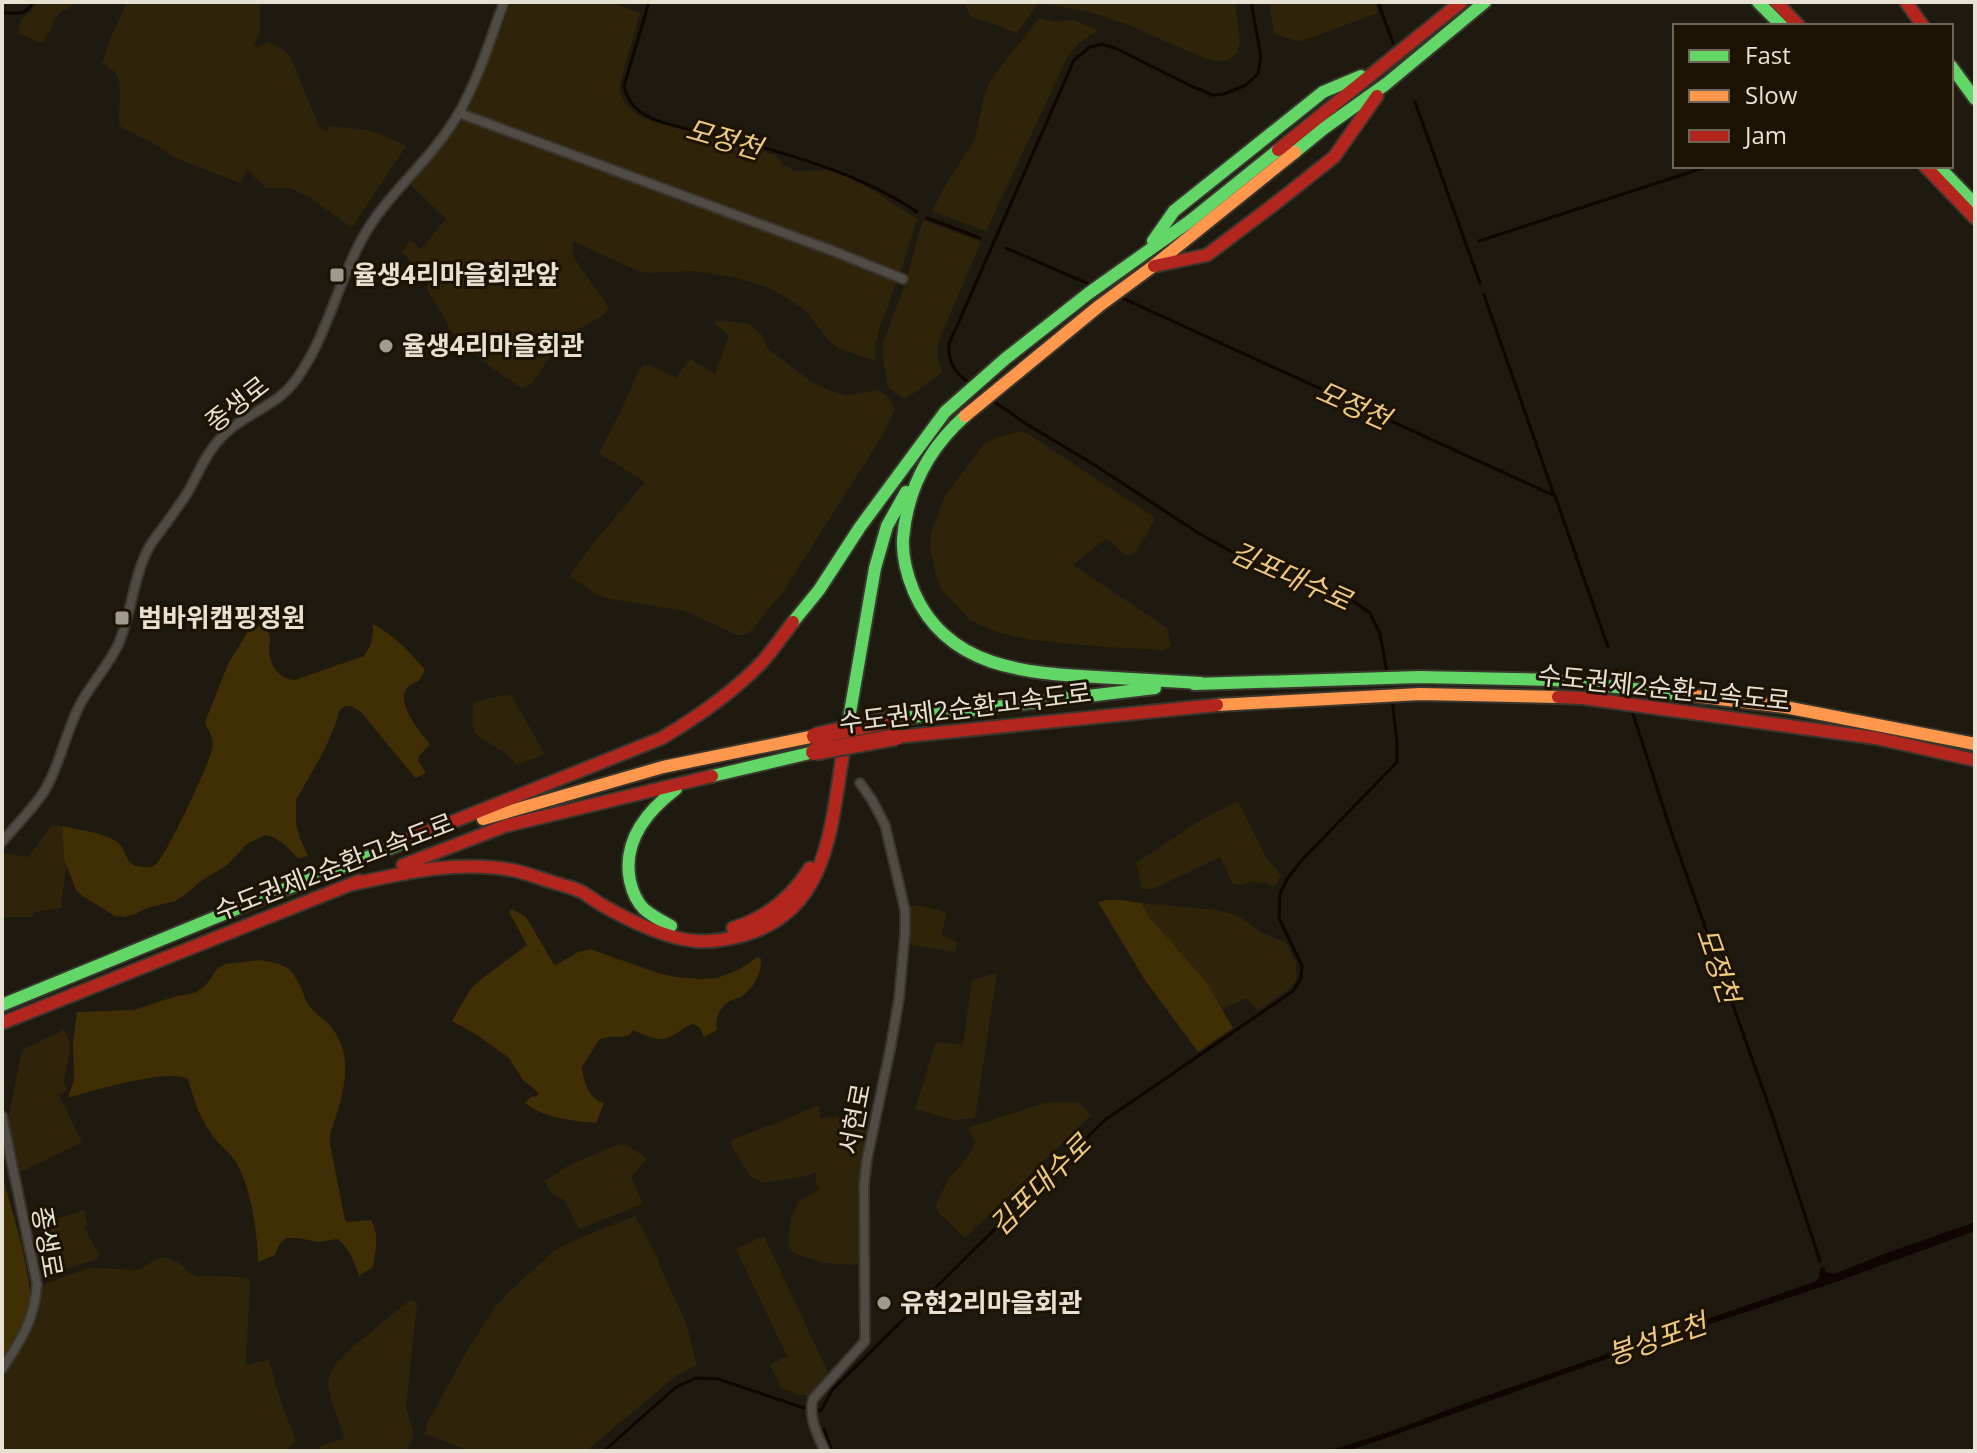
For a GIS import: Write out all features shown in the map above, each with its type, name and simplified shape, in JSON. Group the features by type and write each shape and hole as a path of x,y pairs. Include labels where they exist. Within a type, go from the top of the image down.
{"main road":[{"path":"402,842 662,738 695,718 733,688 762,662 789,629 945,412 1020,370 1147,264 1323,129 1461,2"},
{"path":"1147,264 1174,211 1323,92 1382,76 1485,2"},
{"path":"1758,2 1780,24"},
{"path":"1776,2 1797,24"},
{"path":"1906,2 1922,24"},
{"path":"1953,69 1975,99"},
{"path":"349,885 419,869 464,865 509,870 577,889 599,904 674,937 696,941 718,942 760,931 793,910 817,877 824,856 880,550 900,500 928,457 1005,359 1122,269 1207,255 1334,157 1382,76"},
{"path":"1927,168 1975,218"},
{"path":"1940,168 1975,204"},
{"path":"734,771 685,784 653,806 635,833 629,870 633,888 641,905 672,927 719,931 760,918 791,895 814,860 823,839 842,703 868,558 906,464"},
{"path":"914,481 904,521 904,562 911,586 922,607 941,633 957,646 1000,665 1028,671 1201,683"},
{"name":"수도권제2순환고속도로","path":"4,1016 151,966 349,885 505,826 734,771 895,719 1201,683 1372,678 1419,685 1583,698 1598,692 1785,707 1975,744"},
{"name":"수도권제2순환고속도로","path":"4,1016 402,842 663,767 814,744 1190,706 1376,696 1419,685"},
{"name":"수도권제2순환고속도로","path":"1650,698 1876,738 1975,760"}],"street":[{"name":"종생로","path":"2,842 45,789 82,701 117,647 151,544 169,522 219,440 236,424 278,399 303,370 363,235 379,210 447,132 459,113 504,2"},
{"path":"459,113 903,279"},
{"name":"서현로","path":"825,1451 814,1427 810,1408 813,1399 865,1341 864,1185 905,952 905,910 885,825 860,783"},
{"name":"종생로","path":"2,1116 37,1284 33,1315 21,1341 2,1369"}],"shaded area":[{"path":"37,2 79,2 61,12 50,32 39,42 20,34 18,30 21,19 30,13"},
{"path":"127,2 263,2 260,7 260,31 254,46 269,42 290,56 319,126 327,132 330,126 366,130 406,146 352,228 297,191 266,188 247,170 240,183 173,157 121,127 119,79 102,63"},
{"path":"511,2 611,2 640,13 620,84 625,103 634,112 661,124 775,155 795,171 826,170 841,174 917,219 880,327 875,361 838,348 805,310 776,291 734,277 692,271 647,273 573,241 573,257 609,307 606,313 562,339 532,383 522,388 473,353 448,328 427,289 429,281 402,252 410,240 421,249 446,219 409,183 465,116"},
{"path":"963,2 1235,2 1240,41 1238,52 1228,60 1216,61 1090,12 1039,3 1017,33 972,18"},
{"path":"1269,2 1374,2 1378,13 1299,42 1274,34"},
{"path":"1039,18 1055,22 1074,20 1098,30 1080,42 1068,56 986,231 932,211 975,139 984,95 992,78"},
{"path":"923,220 981,242 938,343 937,357 942,373 905,399 888,387 883,343 906,281"},
{"path":"715,320 750,324 761,334 769,350 813,383 847,395 878,390 888,397 895,409 883,435 782,593 745,635 737,635 685,611 597,595 570,576 645,482 599,453 638,371 645,364 676,378 690,359 715,374 729,335 715,324"},
{"path":"1020,431 1154,517 1146,536 1133,554 1124,554 1105,539 1073,565 1167,628 1171,646 1164,650 1104,647 1032,640 1000,633 971,621 942,590 930,548 931,533 944,498 983,445"},
{"path":"373,624 401,644 425,670 419,681 409,686 404,701 412,720 430,744 418,760 426,773 415,778 362,713 352,706 345,706 339,711 324,751 296,800 296,824 308,856 299,859 285,845 265,835 247,844 227,865 175,901 124,917 115,916 76,890 64,859 62,826 97,833 116,841 129,862 138,867 153,866 162,856 211,754 213,742 205,722 228,664 250,628 259,625 267,629 272,665 283,677 295,680 364,656 372,641"},
{"path":"510,694 545,754 517,765 509,756 474,733 472,722 473,702"},
{"path":"1238,801 1266,857 1281,875 1275,887 1252,882 1233,884 1220,857 1153,889 1142,889 1136,863 1201,820"},
{"path":"52,825 62,826 66,867 61,908 34,912 33,917 2,917 2,853 28,857"},
{"path":"1098,902 1141,903 1150,918 1206,981 1233,1028 1198,1052 1145,980"},
{"path":"1141,903 1217,910 1236,915 1266,935 1286,942 1296,963 1296,980 1287,991 1258,1010 1246,998 1223,1009 1206,981 1150,918"},
{"path":"908,906 946,912 942,935 957,942 955,952 911,945"},
{"path":"512,909 526,917 556,965 590,949 676,977 717,978 738,970 758,957 761,959 760,968 749,990 722,1008 717,1030 704,1037 699,1027 692,1024 664,1039 633,1030 630,1035 599,1040 582,1067 591,1094 604,1103 596,1123 559,1118 525,1103 539,1093 523,1080 509,1058 452,1021 470,990 527,945 509,912"},
{"path":"260,960 291,971 310,1007 332,1028 340,1041 344,1054 344,1081 330,1144 345,1220 371,1220 376,1243 373,1267 359,1276 351,1256 338,1239 318,1242 286,1238 275,1255 258,1262 253,1212 242,1175 233,1158 207,1127 188,1079 178,1076 148,1078 68,1098 74,1080 73,1044 77,1012 134,1010 195,993 225,964"},
{"path":"997,973 975,1118 953,1120 915,1109 936,1042 963,1045 972,980"},
{"path":"64,1030 70,1043 64,1081 67,1090 59,1095 82,1142 14,1175 7,1125 22,1050"},
{"path":"1044,1103 1080,1103 1091,1115 965,1238 938,1212 936,1205 948,1180 974,1146 975,1141 967,1128"},
{"path":"819,1105 820,1118 869,1118 860,1175 858,1265 823,1263 790,1249 791,1218 798,1202 819,1189 816,1172 764,1183 750,1176 731,1142"},
{"path":"618,1144 629,1146 647,1159 631,1177 643,1204 579,1229 565,1201 552,1193 544,1181 568,1166"},
{"path":"2,1175 21,1244 30,1298 24,1323 2,1360"},
{"path":"84,1210 88,1225 84,1227 99,1254 98,1259 60,1271 43,1223"},
{"path":"635,1216 657,1256 686,1323 697,1365 676,1376 586,1451 470,1451 425,1434 427,1424 464,1356 494,1308 510,1291 554,1251"},
{"path":"764,1236 828,1372 809,1395 799,1395 781,1388 770,1365 787,1356 736,1249"},
{"path":"161,1257 180,1264 196,1276 239,1277 250,1281 246,1365 269,1360 296,1441 285,1451 2,1451 2,1376 34,1324 42,1286 88,1268 138,1270"},
{"path":"411,1299 417,1304 406,1408 414,1436 406,1451 320,1451 320,1447 328,1443 345,1439 328,1384 334,1366"}],"water":[{"name":"봉성포천","path":"1975,1222 1975,1231 1836,1282 1618,1355 1369,1444 1347,1451 1328,1451 1814,1282 1819,1278 1820,1268 1824,1267 1826,1272 1834,1274"}],"waterway":[{"name":"모정천","path":"2,12 24,12 33,2"},
{"name":"모정천","path":"649,2 624,86 630,101 641,112 672,125 740,141 832,169 876,188 917,212"},
{"name":"김포대수로","path":"968,382 953,366 949,344 1074,60 1090,47 1102,44 1191,86 1213,95 1224,94 1246,85 1258,74 1261,57 1251,2"},
{"path":"1378,2 1393,43"},
{"path":"1415,102 1480,283"},
{"path":"1479,241 1703,168"},
{"name":"모정천","path":"927,218 980,238"},
{"name":"모정천","path":"1006,248 1091,285"},
{"path":"1484,295 1554,495"},
{"name":"모정천","path":"1120,297 1555,496 1608,647"},
{"name":"김포대수로","path":"993,401 1200,534 1263,569 1353,601 1370,613 1380,634 1387,672"},
{"name":"모정천","path":"1617,670 1621,681"},
{"name":"김포대수로","path":"817,1410 821,1411 832,1390 1105,1120 1293,991 1301,978 1302,966 1279,918 1280,894 1302,860 1397,762 1392,699"},
{"name":"모정천","path":"1632,711 1820,1261"},
{"path":"604,1451 676,1387 696,1378 718,1379 804,1408"},
{"name":"김포대수로","path":"824,1429 832,1451"}],"traffic: fast":[{"path":"1295,152 1386,84 1485,2"},
{"path":"1758,2 1780,24"},
{"path":"1953,69 1975,99"},
{"path":"1153,241 1174,211 1323,92 1361,76"},
{"path":"793,622 945,412 1005,359 1089,293 1190,221 1278,150"},
{"path":"1940,168 1975,204"},
{"path":"965,416 930,456 915,487 905,521 903,546 906,566 914,592 928,617 946,637 991,662 1043,673 1201,683"},
{"path":"843,753 875,568 887,526 906,492"},
{"path":"1194,684 1419,677 1555,680 1678,694"},
{"path":"895,719 1155,688"},
{"path":"712,776 814,752"},
{"path":"671,926 650,914 639,903 628,867 633,841 639,829 655,807 676,789"},
{"path":"2,1005 411,840"}],"traffic: slow":[{"path":"965,416 1295,152"},
{"path":"1217,705 1420,694 1558,697"},
{"path":"1678,694 1785,707 1975,744"},
{"path":"483,819 663,767 815,736"}],"traffic: jam":[{"path":"1278,150 1461,2"},
{"path":"1776,2 1797,24"},
{"path":"1906,2 1922,24"},
{"path":"1154,266 1207,255 1272,206 1334,157 1377,96"},
{"path":"1927,168 1975,218"},
{"path":"402,842 662,738 702,713 739,684 766,657 793,622"},
{"path":"1558,697 1876,738 1975,760"},
{"path":"896,737 1217,705"},
{"path":"815,736 895,719"},
{"path":"814,752 896,737"},
{"path":"349,885 410,872 450,867 491,867 577,889 629,920 672,937 696,941 733,938 774,922 795,905 810,885 829,835 843,753"},
{"path":"403,865 505,826 712,776"},
{"path":"733,928 757,919 777,906 795,889 810,868"},
{"path":"2,1023 359,881"}],"place":[{"name":"율생4리마을회관앞","path":"337,275"},
{"name":"율생4리마을회관","path":"386,346"},
{"name":"범바위캠핑정원","path":"122,618"},
{"name":"유현2리마을회관","path":"884,1303"}]}
